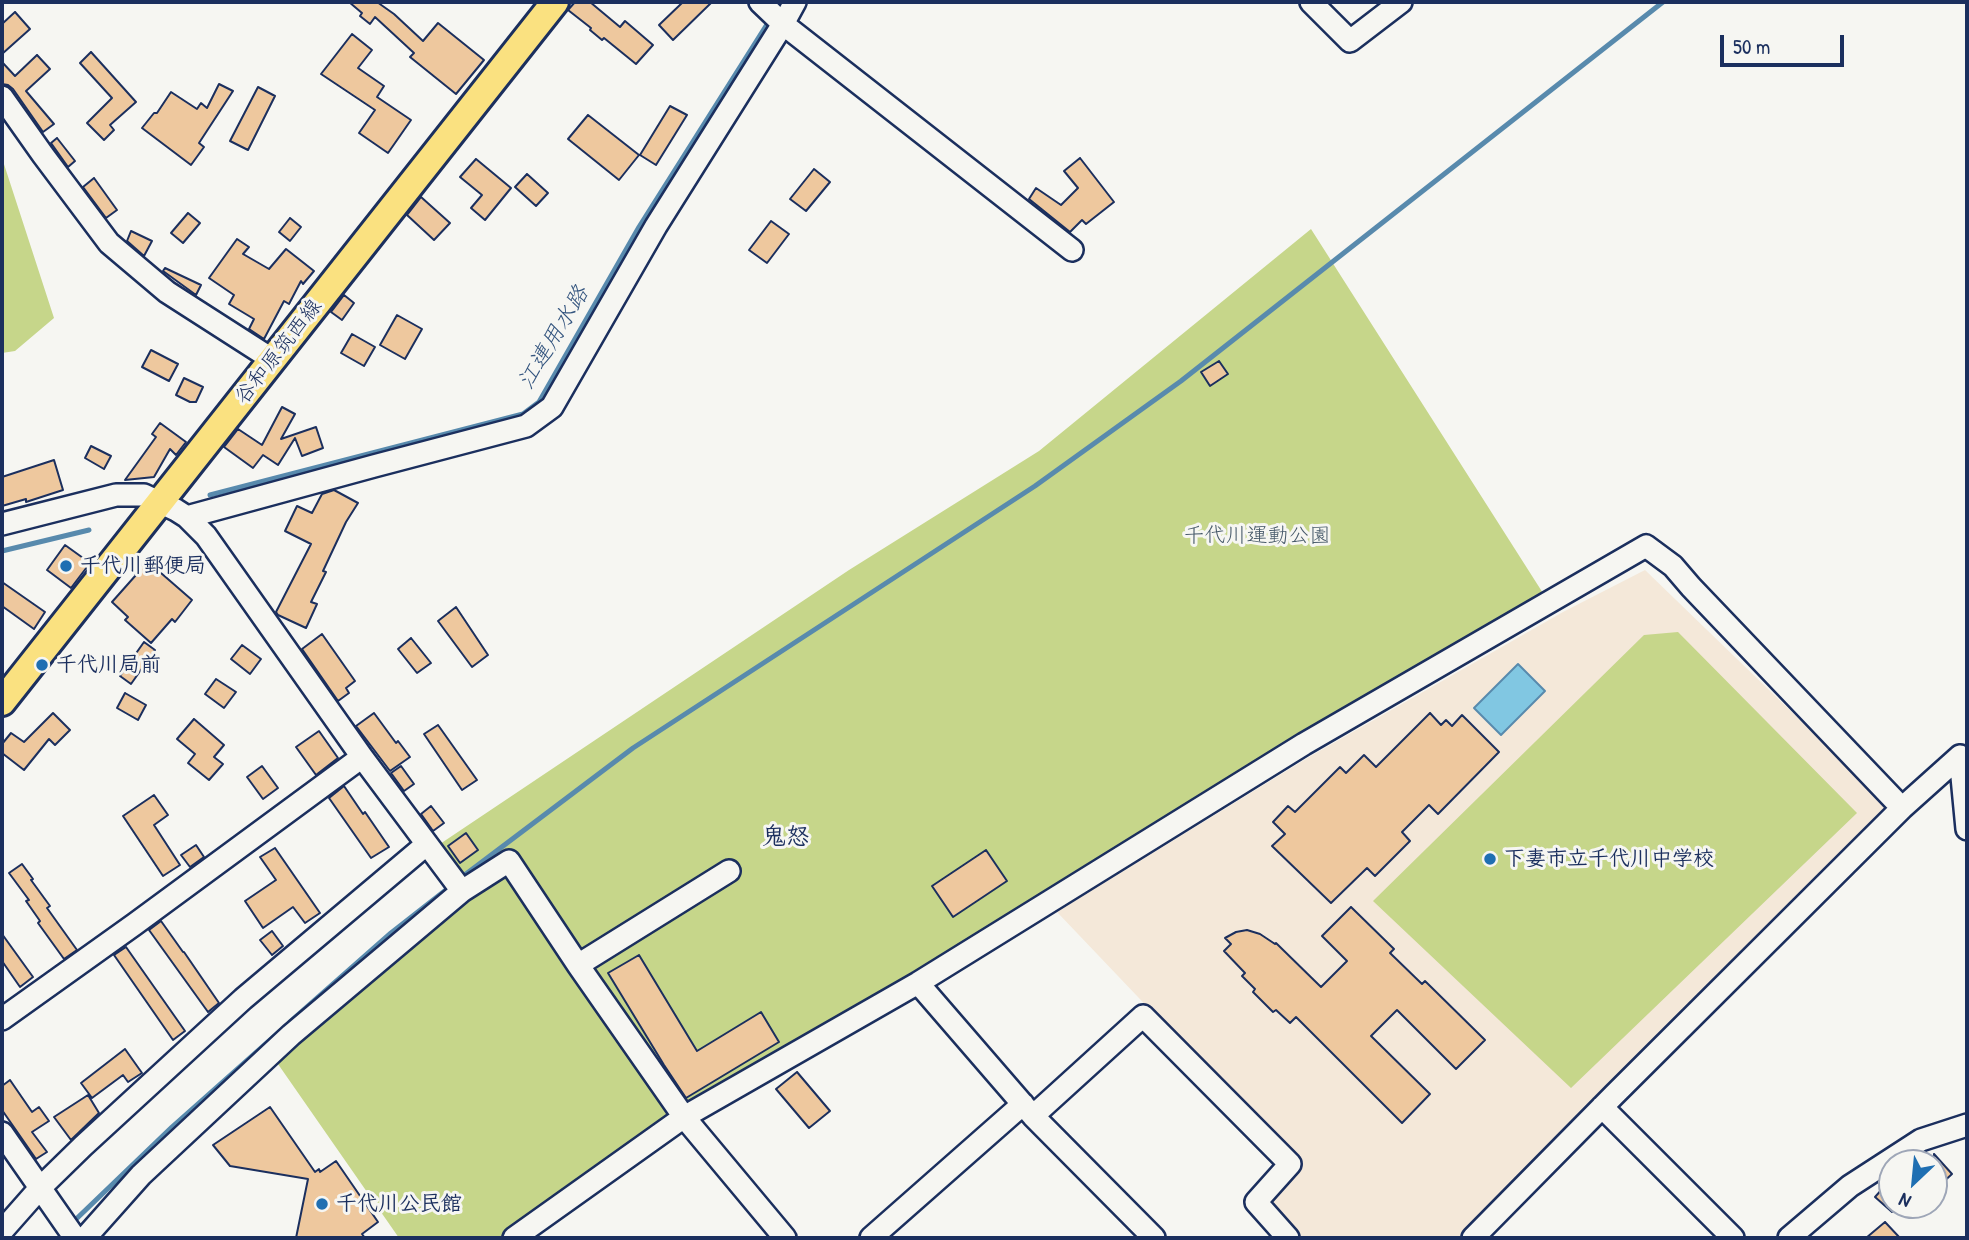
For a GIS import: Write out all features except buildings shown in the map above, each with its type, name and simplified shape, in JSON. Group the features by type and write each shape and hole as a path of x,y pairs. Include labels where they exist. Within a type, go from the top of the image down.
{"main road":[{"name":"谷和原筑西線","path":"2,702 555,2"}],"street":[{"path":"187,517 526,426 552,407 656,226 795,2"},
{"path":"1311,2 1350,41 1402,2"},
{"path":"762,4 783,24 1072,250"},
{"path":"2,97 109,243 167,292 272,360"},
{"path":"2,524 116,495 144,495 187,517 206,536 362,757 462,891"},
{"path":"514,1238 684,1118 918,983 1304,744 1646,546 1673,566 1902,808"},
{"path":"1473,1238 1902,808 1960,756 1967,829"},
{"path":"2,1019 362,757"},
{"path":"2,1231 40,1188 83,1146 243,999 426,844"},
{"path":"85,1238 141,1175 271,1054 462,891 509,861 684,1118 785,1238"},
{"path":"579,965 729,871"},
{"path":"918,983 1028,1110 1154,1238"},
{"path":"871,1238 1143,1016 1290,1164 1256,1202 1276,1234"},
{"path":"1602,1107 1733,1238"},
{"path":"1789,1238 1850,1186 1921,1140 1967,1125"},
{"path":"2,1133 75,1238"},
{"path":"536,1223 551,1238"}],"shaded area":[{"name":"下妻市立千代川中学校","path":"1645,570 1890,807 1460,1238 1299,1238 1264,1199 1298,1165 1057,912 1309,757 1563,612"}],"green space":[{"path":"2,158 54,318 15,351 2,353"},
{"name":"千代川運動公園","path":"1311,229 1548,601 684,1117 514,1238 399,1238 271,1054 462,891 431,850 849,570 1039,451"},
{"path":"1678,632 1857,813 1571,1088 1373,901 1644,635"}],"water":[{"path":"1518,664 1545,691 1501,735 1474,708"}],"waterway":[{"path":"458,880 633,748 1035,486 1181,381 1663,2"},
{"name":"江連用水路","path":"210,495 523,414 539,402 639,227 771,18"},
{"name":"江連用水路","path":"2,551 89,530"},
{"path":"290,1022 391,933 451,886"},
{"path":"71,1224 172,1127 280,1031"}],"place":[{"name":"千代川郵便局","path":"66,566"},
{"name":"千代川局前","path":"42,665"},
{"name":"下妻市立千代川中学校","path":"1490,859"},
{"name":"千代川公民館","path":"322,1204"}],"district":[{"name":"鬼怒","path":"786,838"}]}
